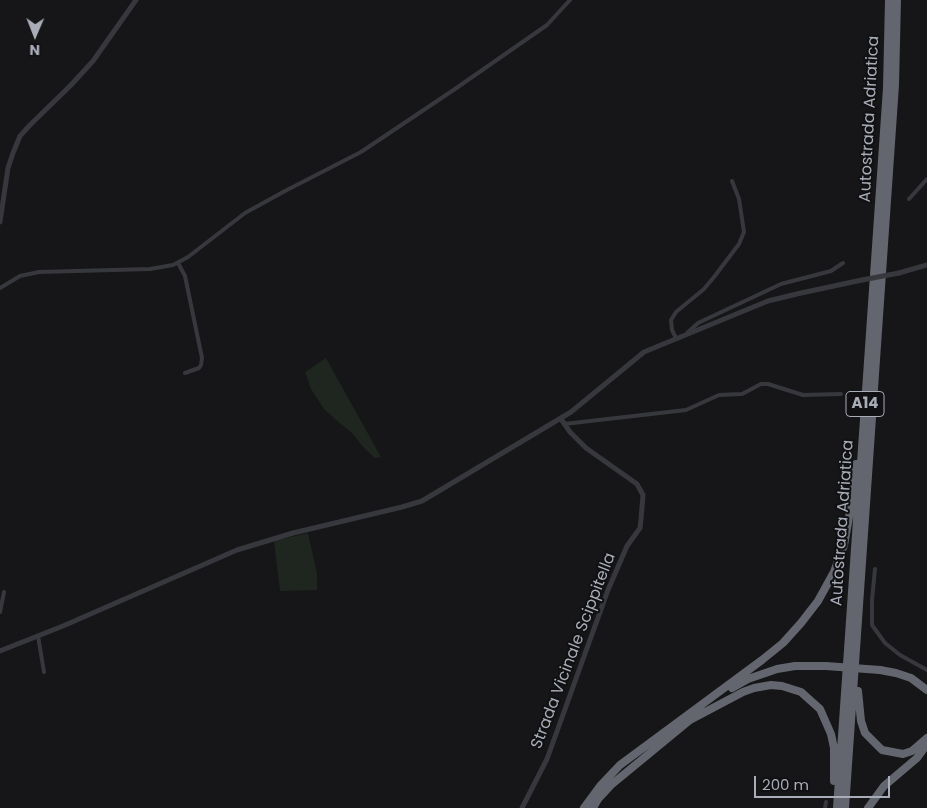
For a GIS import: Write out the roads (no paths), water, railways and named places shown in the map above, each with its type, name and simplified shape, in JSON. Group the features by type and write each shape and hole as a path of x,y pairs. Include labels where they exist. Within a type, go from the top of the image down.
{"highway":[{"name":"Autostrada Adriatica","path":"837,808 887,88 889,0"},
{"name":"Autostrada Adriatica","path":"845,808 895,85 897,0"},
{"path":"584,808 601,785 620,765 681,719 714,697 783,643 818,601 834,572 844,545 850,514 867,368"},
{"path":"860,598 858,700 865,733 882,750 903,754 912,752 927,738"},
{"path":"681,719 748,679 777,669 795,666 880,670 911,678 927,690"},
{"path":"690,720 754,688 771,685 782,686 801,692 820,709 831,734 835,763 832,808"},
{"path":"594,806 616,780 716,699"},
{"path":"868,808 884,786 917,758 927,744"}],"street":[{"path":"0,222 8,168 20,136 93,62 136,0"},
{"path":"0,288 20,276 39,272 159,269 178,262 252,210 285,190 360,152 455,89 547,25 570,0"},
{"path":"909,199 927,179"},
{"path":"676,338 672,330 671,320 676,312 709,283 739,244 744,232 739,199 732,181"},
{"path":"178,262 185,276 202,358 199,368 185,373"},
{"path":"685,334 698,323 781,284 830,271 843,263"},
{"path":"0,650 38,636 251,546 293,533 422,501 459,477 562,421 639,355 685,334 768,301 801,292 899,274 927,265"},
{"path":"562,421 686,410 719,395 742,394 761,384 768,384 803,395 841,394"},
{"name":"Strada Vicinale Scippitella","path":"522,808 547,759 608,590 627,546 640,528 641,519 643,495 637,484 586,448 562,421"},
{"path":"875,569 872,586 872,625 885,643 900,655 927,670"},
{"path":"0,612 4,592"},
{"path":"38,636 44,672"},
{"path":"825,808 826,802"}]}
